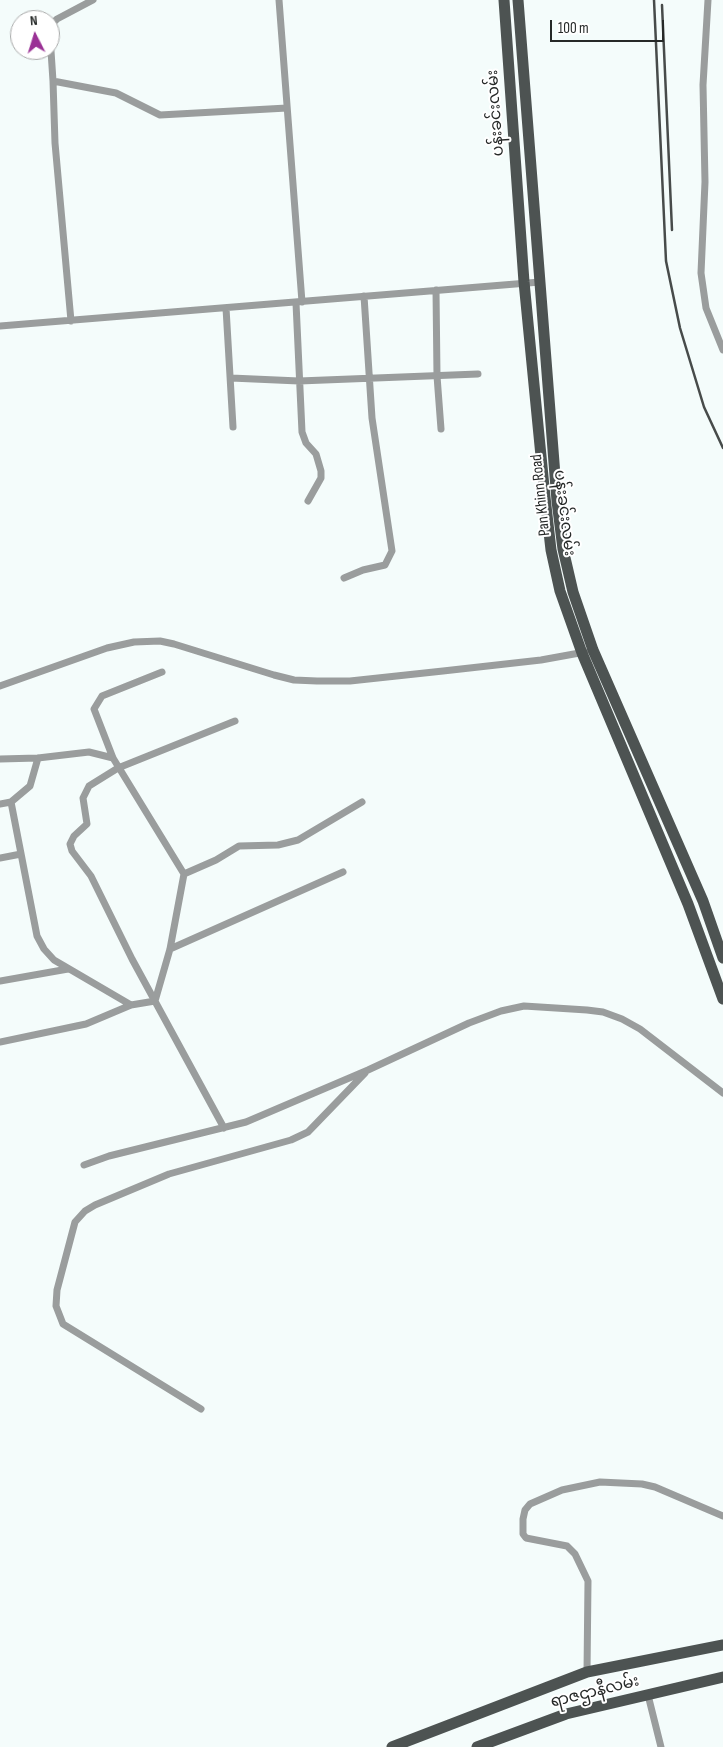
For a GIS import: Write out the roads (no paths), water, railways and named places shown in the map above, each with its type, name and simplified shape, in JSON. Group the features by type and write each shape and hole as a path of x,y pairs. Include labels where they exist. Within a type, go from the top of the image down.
{"main road":[{"name":"ပန်းခင်းလမ်း","path":"504,0 524,283 551,550 560,591 587,652 688,904 723,999"},
{"name":"Pan Khinn Road","path":"518,0 557,501 563,549 587,652 703,901 723,958"},
{"path":"392,1747 422,1742 587,1672 723,1645"},
{"name":"ရာဇဌာနီလမ်း","path":"478,1747 566,1714 723,1677"}],"street":[{"path":"60,17 93,0"},
{"path":"279,0 299,302 299,380 302,432 306,443 316,454 321,471 321,478 308,501"},
{"path":"708,0 703,85 705,182 701,273 706,308 723,350"},
{"path":"52,60 55,143 71,321"},
{"path":"53,80 116,93 160,115 287,108"},
{"path":"0,326 540,282"},
{"path":"436,290 437,376 441,429"},
{"path":"344,578 363,570 385,565 392,551 368,379 364,296"},
{"path":"226,308 233,427"},
{"path":"231,378 299,380 368,379 478,374"},
{"path":"0,686 107,648 134,642 160,641 274,675 294,680 317,681 350,681 541,660 587,652"},
{"path":"155,1001 170,949 184,874 118,768 94,709 97,701 102,696 162,672"},
{"path":"224,1128 155,1001 91,876 70,847 74,836 87,824 83,798 84,792 89,786 118,768 235,721"},
{"path":"0,759 38,758 89,752 113,758"},
{"path":"0,804 11,802 30,786 38,758"},
{"path":"11,802 37,936 44,949 68,969 131,1006"},
{"path":"184,874 216,860 238,846 278,845 298,840 362,802"},
{"path":"0,858 21,854"},
{"path":"170,949 343,872"},
{"path":"0,981 68,969"},
{"path":"0,1042 86,1024 131,1006 155,1001"},
{"path":"84,1166 109,1156 224,1128 368,1070 469,1023 493,1014 524,1006 545,1006 603,1012 622,1019 640,1028 723,1093"},
{"path":"201,1409 63,1324 56,1306 58,1290 75,1222 85,1211 95,1205 169,1174 197,1164 268,1147 308,1132 368,1070"},
{"path":"587,1672 588,1594 584,1571 575,1554 567,1546 526,1538 522,1529 525,1510 530,1504 562,1490 600,1482 642,1484 655,1487 723,1516"},
{"path":"648,1695 661,1747"}],"railway":[{"path":"654,0 666,261 680,328 704,407 723,448"},
{"path":"662,5 672,230"}]}
